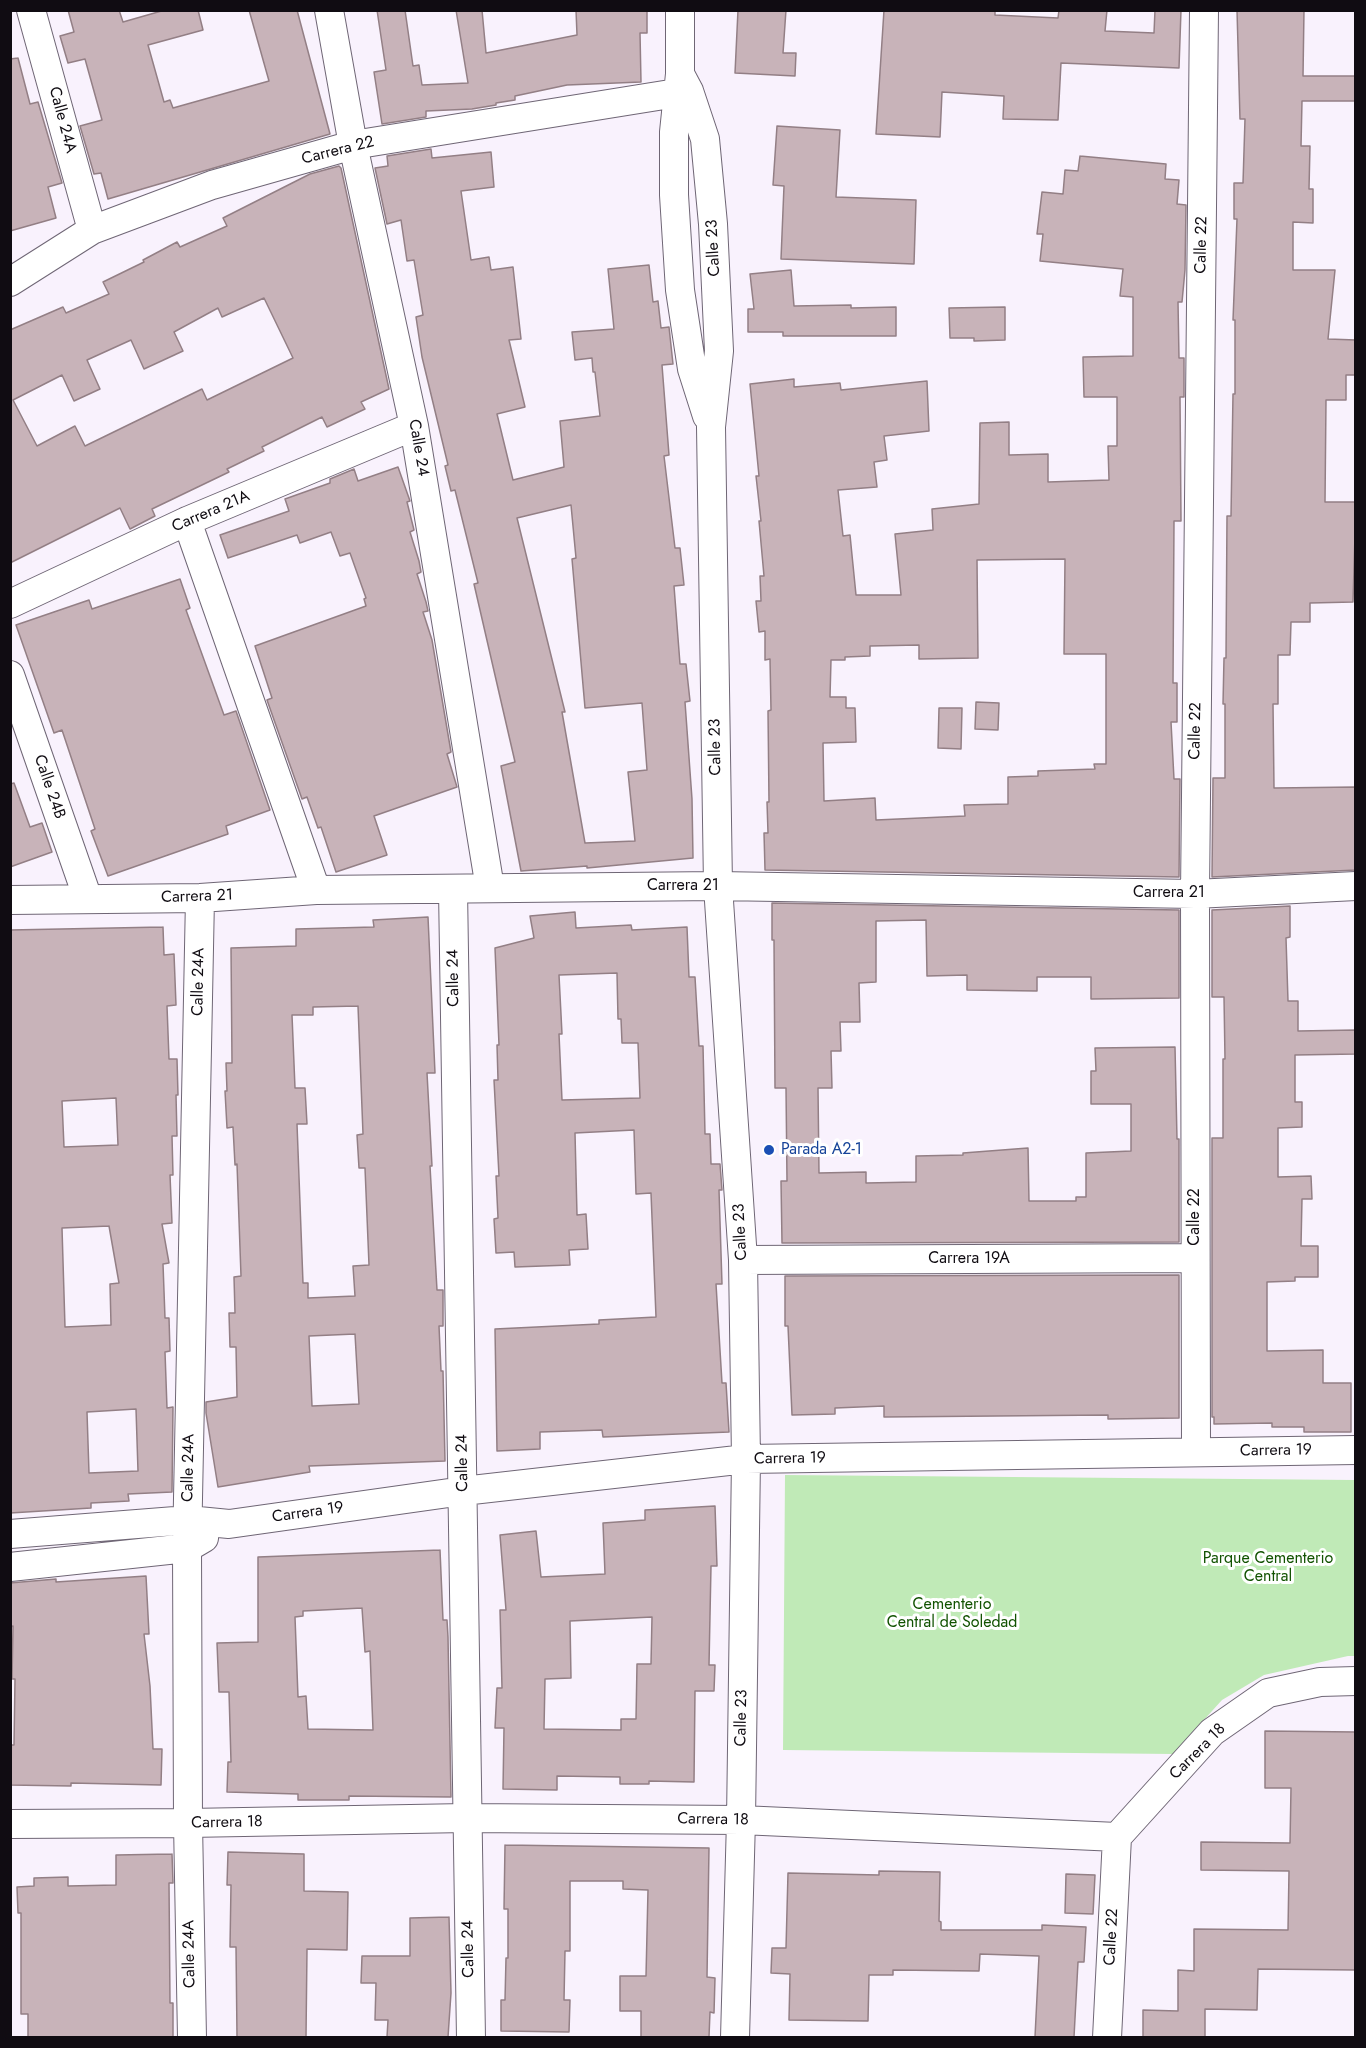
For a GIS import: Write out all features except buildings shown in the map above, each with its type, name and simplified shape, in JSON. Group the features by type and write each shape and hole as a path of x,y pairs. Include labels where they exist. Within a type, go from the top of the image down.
{"street":[{"name":"Calle 24A","path":"32,10 92,231"},
{"name":"Calle 24","path":"328,10 353,145 414,426 490,888"},
{"name":"Calle 23","path":"680,10 682,86 674,132 674,195 680,290 692,369 711,427"},
{"name":"Calle 22","path":"1196,1452 1195,894 1204,10"},
{"name":"Carrera 22","path":"10,282 92,231 212,185 353,145 682,86"},
{"name":"Calle 23","path":"682,86 705,139 713,224 719,351 711,427 718,886 743,1260 746,1460 741,1820 735,2037"},
{"name":"Carrera 21A","path":"10,604 187,521 414,426"},
{"path":"187,521 316,890"},
{"name":"Calle 24B","path":"10,675 88,899"},
{"name":"Carrera 21","path":"10,900 200,898 316,890 490,888 718,886 1195,894 1356,886"},
{"name":"Calle 24","path":"453,889 471,2037"},
{"name":"Calle 24A","path":"192,2037 188,1823 188,1534 200,898"},
{"name":"Carrera 19A","path":"743,1260 1195,1258"},
{"name":"Carrera 19","path":"10,1567 188,1534 229,1524 463,1491 746,1460 1356,1450"},
{"name":"Carrera 19","path":"10,1534 188,1534"},
{"name":"Carrera 18","path":"10,1824 466,1818 741,1820 1118,1837 1212,1732 1268,1693 1320,1682 1356,1681"},
{"name":"Calle 22","path":"1107,2037 1118,1837"}],"green space":[{"name":"Cementerio Central de Soledad","path":"785,1475 1355,1480 1355,1656 1264,1675 1222,1700 1173,1754 783,1750"}],"place":[{"name":"Parada A2-1","path":"769,1150"}],"park label":[{"name":"Parque Cementerio Central","path":"1268,1568"}]}
